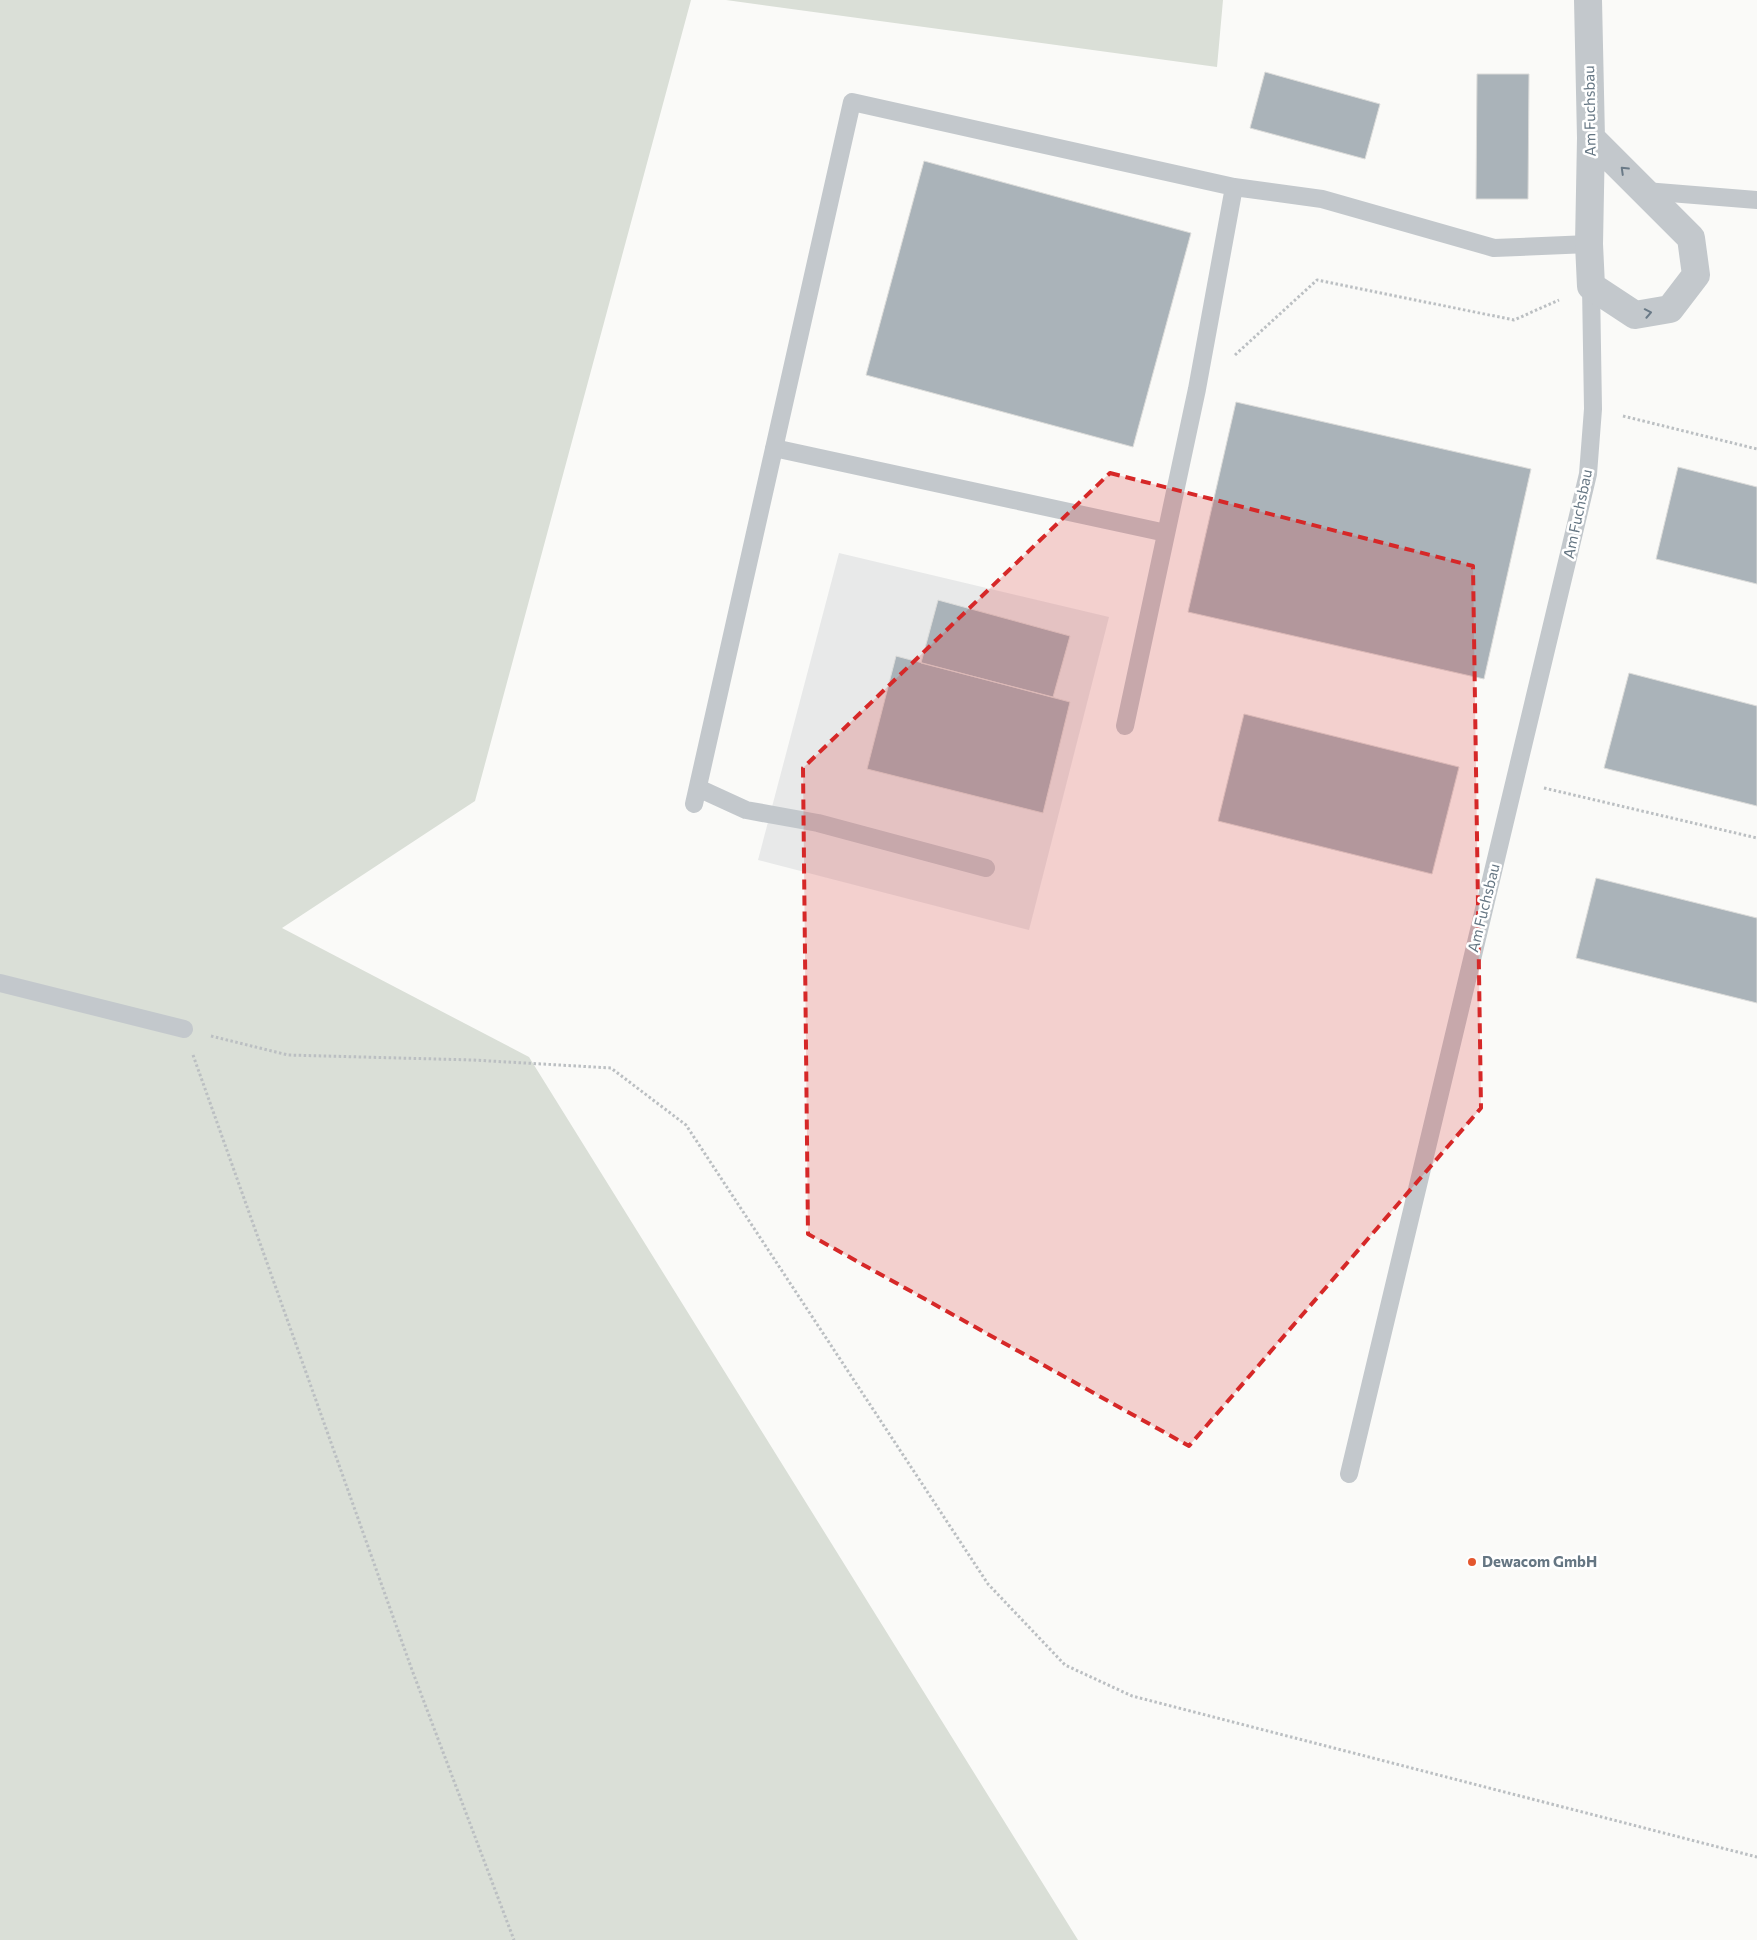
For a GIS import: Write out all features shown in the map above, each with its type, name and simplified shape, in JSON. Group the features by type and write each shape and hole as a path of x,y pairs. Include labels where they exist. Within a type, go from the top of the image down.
{"street":[{"name":"Am Fuchsbau","path":"1588,0 1592,286"},
{"path":"1591,138 1691,238 1696,275 1670,309 1635,315 1592,286"}],"lane":[{"path":"986,868 818,823 746,810 696,796 852,102 1234,186 1322,199 1494,248 1590,244"},
{"path":"1125,726 1197,389 1234,186"},
{"path":"1645,190 1757,200"},
{"name":"Am Fuchsbau","path":"1349,1474 1588,474 1593,409 1592,286"},
{"path":"774,448 1166,533"},
{"path":"0,983 184,1029"}],"path":[{"path":"1197,389 1317,280 1514,320 1592,286"},
{"path":"1593,409 1757,449"},
{"path":"1515,781 1757,838"},
{"path":"184,1029 288,1055 473,1060 611,1068 686,1125 988,1584 1065,1665 1132,1696 1757,1857"},
{"path":"184,1029 412,1670 514,1940"}],"highlighted area":[{"path":"1110,473 1473,566 1481,1108 1189,1446 808,1234 803,768"}],"shaded area":[{"path":"0,0 691,0 475,801 282,928 529,1057 1078,1940 0,1940"},
{"path":"726,0 1223,0 1217,67"},
{"path":"839,553 1109,617 1029,930 758,860"}],"building":[{"path":"1265,72 1380,104 1365,159 1250,128"},
{"path":"1477,74 1529,74 1528,199 1476,199"},
{"path":"924,161 1191,233 1133,447 866,375"},
{"path":"1236,402 1531,469 1484,679 1188,612"},
{"path":"1678,467 1757,487 1757,584 1656,559"},
{"path":"938,600 1070,636 1053,697 921,663"},
{"path":"896,656 1070,702 1043,813 867,769"},
{"path":"1629,673 1757,706 1757,806 1604,768"},
{"path":"1244,714 1459,767 1432,874 1218,821"},
{"path":"1596,878 1757,918 1757,1003 1576,958"}],"place":[{"name":"Dewacom GmbH","path":"1472,1562"}]}
